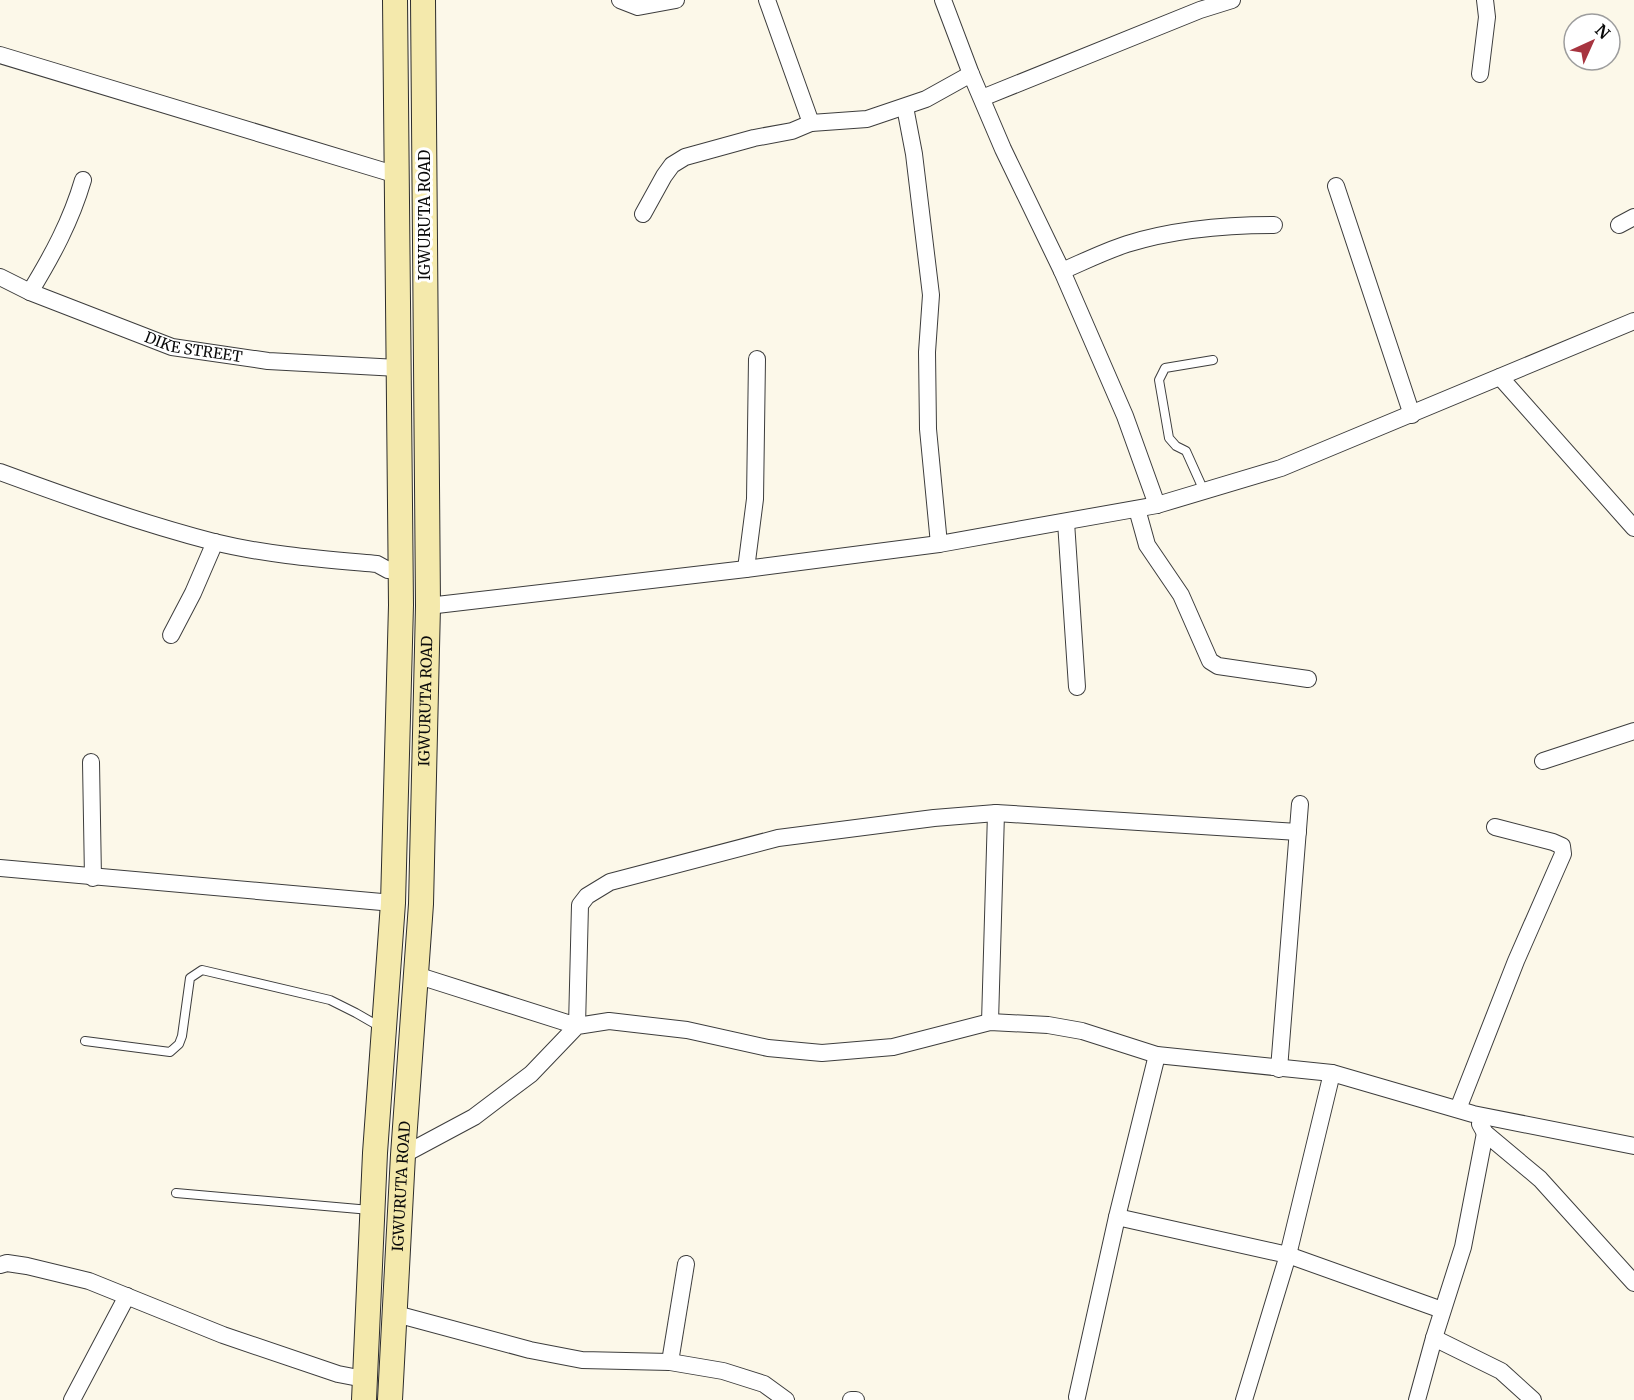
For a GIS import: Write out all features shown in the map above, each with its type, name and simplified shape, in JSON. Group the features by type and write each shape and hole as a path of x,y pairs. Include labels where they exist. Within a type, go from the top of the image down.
{"main road":[{"name":"IGWURUTA ROAD","path":"364,1389 393,903 400,571 395,0"},
{"name":"IGWURUTA ROAD","path":"390,1400 403,1155 421,904 428,606 423,0"}],"street":[{"path":"620,0 638,8 676,0"},
{"path":"767,0 811,123"},
{"path":"943,0 1003,149 1062,271 1125,416 1157,505"},
{"path":"982,98 1200,10 1232,0"},
{"path":"1480,74 1487,17 1485,0"},
{"path":"0,55 397,175"},
{"path":"643,214 672,165 685,157 792,130 811,123 867,119 926,99 971,74"},
{"path":"904,107 914,154 931,295 927,352 928,429 939,544"},
{"path":"30,292 60,242 83,180"},
{"path":"1336,186 1412,415"},
{"path":"1619,225 1634,217"},
{"path":"1062,271 1125,244 1171,232 1230,225 1275,225"},
{"name":"DIKE STREET","path":"0,277 30,292 172,347 268,361 398,368"},
{"path":"428,606 939,544 1157,505 1281,468 1634,321"},
{"path":"746,569 755,500 756,359"},
{"path":"1500,377 1634,528"},
{"path":"0,472 114,513 215,542 300,558 377,564 388,570 400,571"},
{"path":"1137,509 1147,544 1181,595 1210,661 1218,666 1308,679"},
{"path":"1066,522 1077,687"},
{"path":"171,635 194,593 215,542"},
{"path":"1543,761 1634,731"},
{"path":"91,762 93,878"},
{"path":"1279,1069 1300,804"},
{"path":"403,1155 474,1117 531,1074 577,1026 580,905 587,896 610,882 778,838 872,828 934,818 996,813 1298,832"},
{"path":"990,1022 996,813"},
{"path":"1465,1111 1516,961 1563,855 1562,846 1553,842 1495,827"},
{"path":"0,868 393,903"},
{"path":"416,975 577,1026 609,1021 687,1030 768,1048 822,1053 893,1047 990,1022 1048,1025 1082,1031 1157,1054 1332,1073 1465,1111 1632,1141"},
{"path":"1077,1397 1117,1216 1157,1054"},
{"path":"1244,1400 1288,1255 1332,1073"},
{"path":"1465,1111 1485,1133 1540,1179 1634,1283"},
{"path":"1417,1400 1442,1310 1463,1248 1485,1133"},
{"path":"1117,1216 1288,1255 1442,1310"},
{"path":"0,1265 7,1263 27,1266 89,1281 223,1335 338,1374 364,1389"},
{"path":"670,1362 686,1264"},
{"path":"72,1400 127,1296"},
{"path":"396,1314 530,1350 582,1360 670,1362 723,1371 765,1384 786,1400"},
{"path":"1434,1338 1501,1371 1515,1393 1533,1400"},
{"path":"851,1400 856,1400"}],"lane":[{"path":"1204,491 1186,451 1176,446 1168,438 1159,380 1164,368 1213,360"},
{"path":"86,1041 170,1052 182,1036 190,978 202,970 330,1000 384,1030"},
{"path":"176,1193 373,1210"}]}
